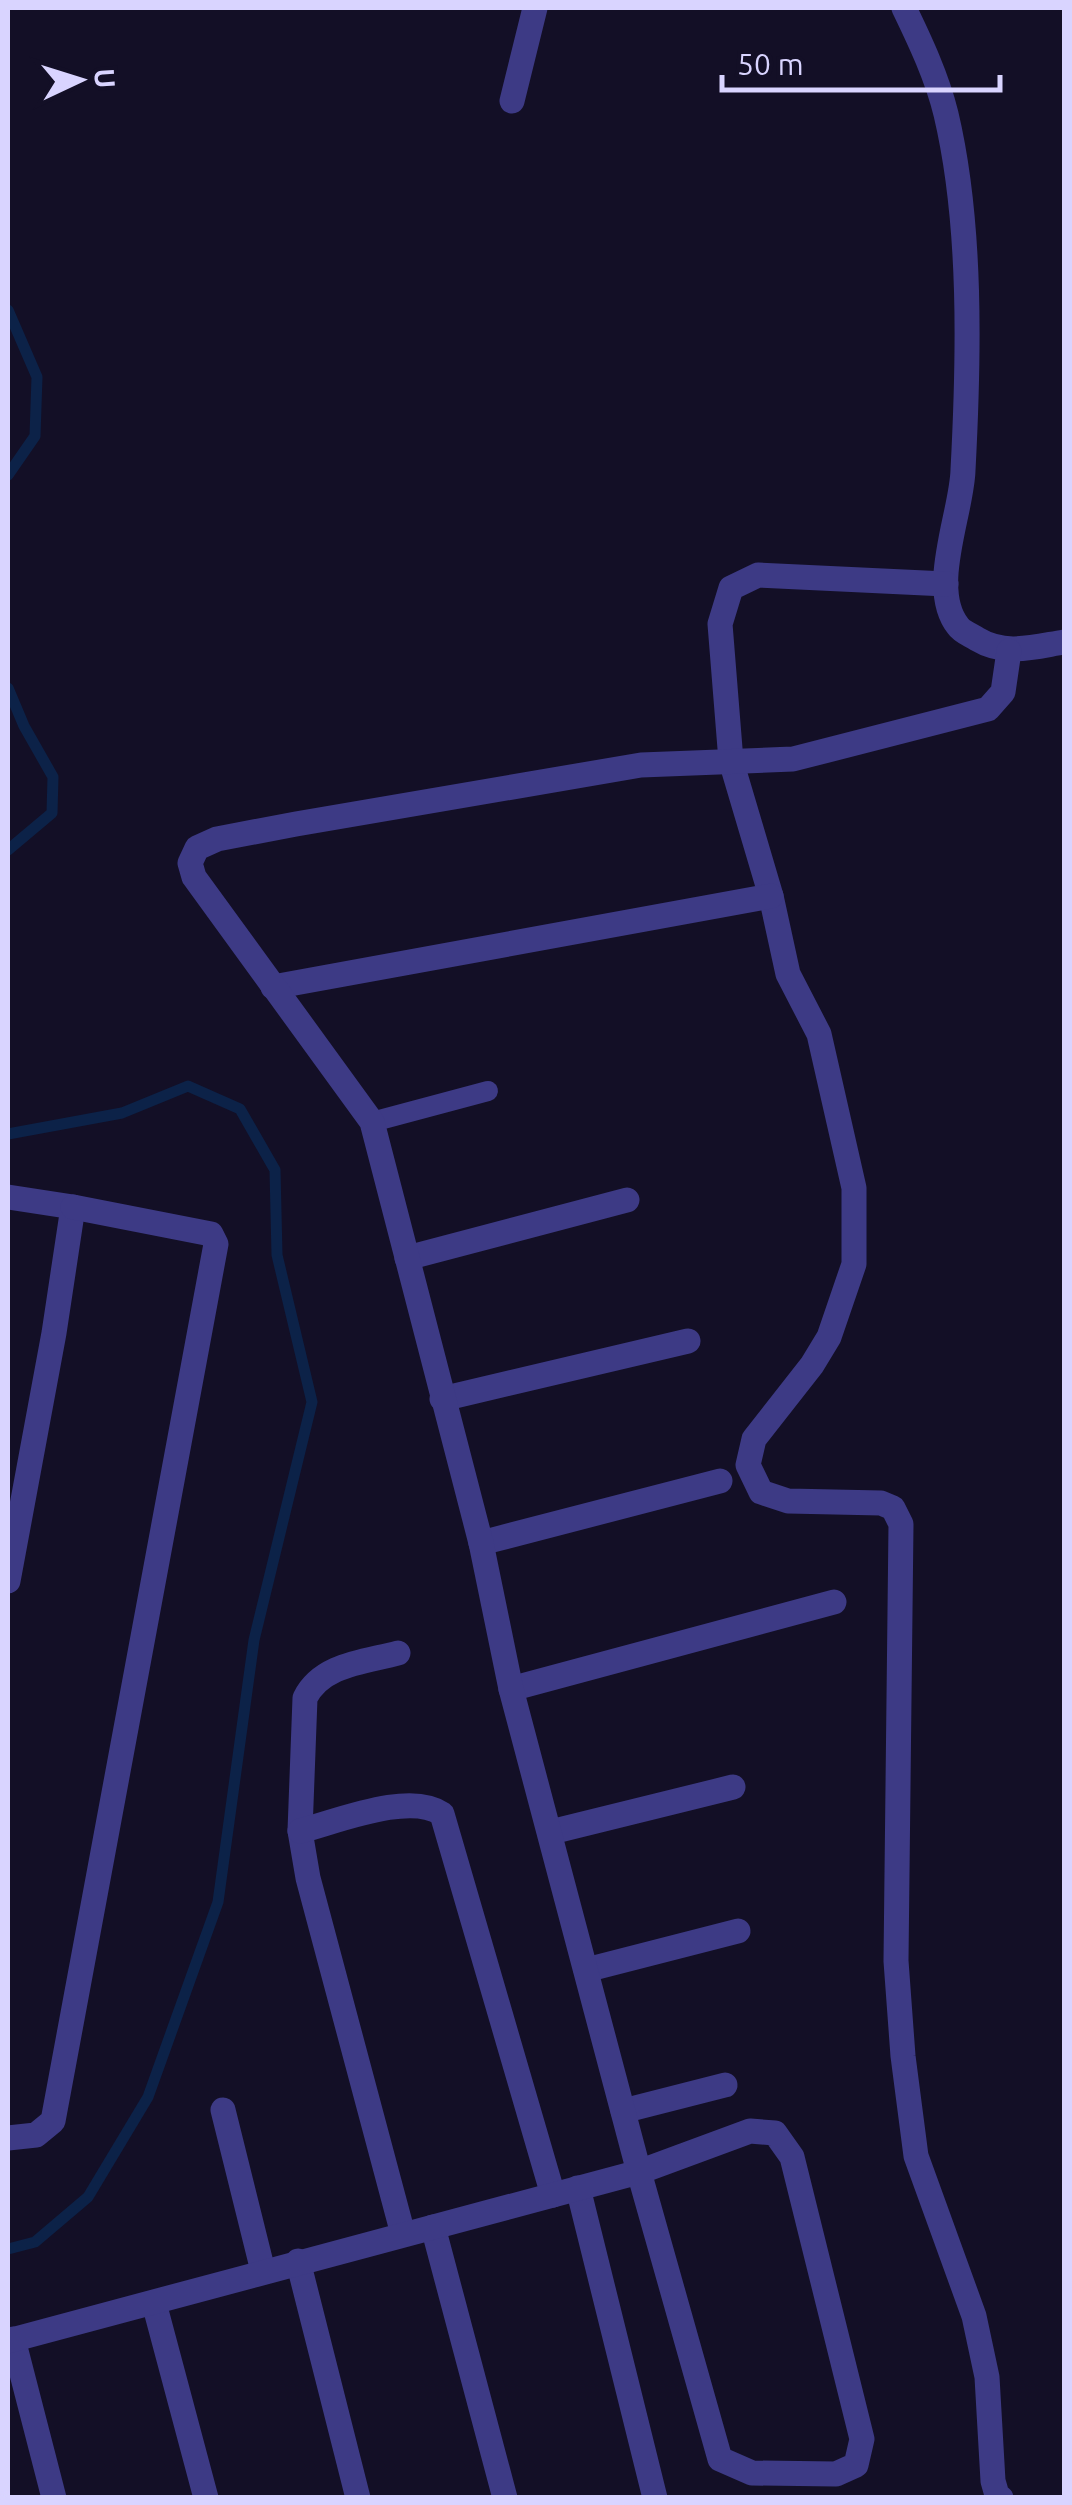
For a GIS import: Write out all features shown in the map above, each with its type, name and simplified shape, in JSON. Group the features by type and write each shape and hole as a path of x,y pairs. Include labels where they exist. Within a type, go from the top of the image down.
{"street":[{"path":"512,101 535,8"},
{"path":"904,8 923,46 945,112 960,192 966,415 963,485 952,528 946,584 949,608 958,628 990,647 1009,651 1064,642"},
{"path":"946,584 758,575 731,588 720,624 730,761 772,896 788,974 819,1034 854,1188 854,1264 829,1337 754,1439 748,1465 761,1492 788,1501 881,1504 892,1508 901,1524 896,1961 903,2056 916,2156 974,2316 986,2377 992,2481 1002,2498"},
{"path":"54,2498 10,2340 639,2172 750,2130 775,2133 792,2157 862,2439 856,2465 836,2474 752,2473 720,2460 639,2172 511,1689 481,1543 372,1122 194,877 190,863 197,848 217,839 642,765 793,758 988,708 1003,692 1009,651"},
{"path":"273,987 772,896"},
{"path":"8,1197 205,1232 215,1238 216,1244 52,2121 36,2136 8,2138"},
{"path":"406,1258 627,1200"},
{"path":"8,1581 73,1207"},
{"path":"442,1399 688,1341"},
{"path":"481,1543 720,1482"},
{"path":"511,1689 834,1602"},
{"path":"398,1653 337,1669 314,1681 305,1698 300,1831 308,1878 403,2234"},
{"path":"551,1832 733,1787"},
{"path":"300,1831 411,1803 431,1806 442,1814 565,2192 655,2498"},
{"path":"586,1970 738,1931"},
{"path":"623,2111 725,2086"},
{"path":"223,2110 263,2271"},
{"path":"433,2227 505,2498"},
{"path":"298,2261 358,2498"},
{"path":"154,2303 206,2498"}],"lane":[{"path":"372,1122 488,1091"}],"waterway":[{"path":"8,310 37,377 35,436 8,475"},
{"path":"8,688 53,777 52,813 8,850"},
{"path":"8,1134 122,1113 188,1086 240,1109 275,1170 277,1255 312,1402 254,1640 218,1902 148,2097 88,2197 35,2242 8,2249"}]}
